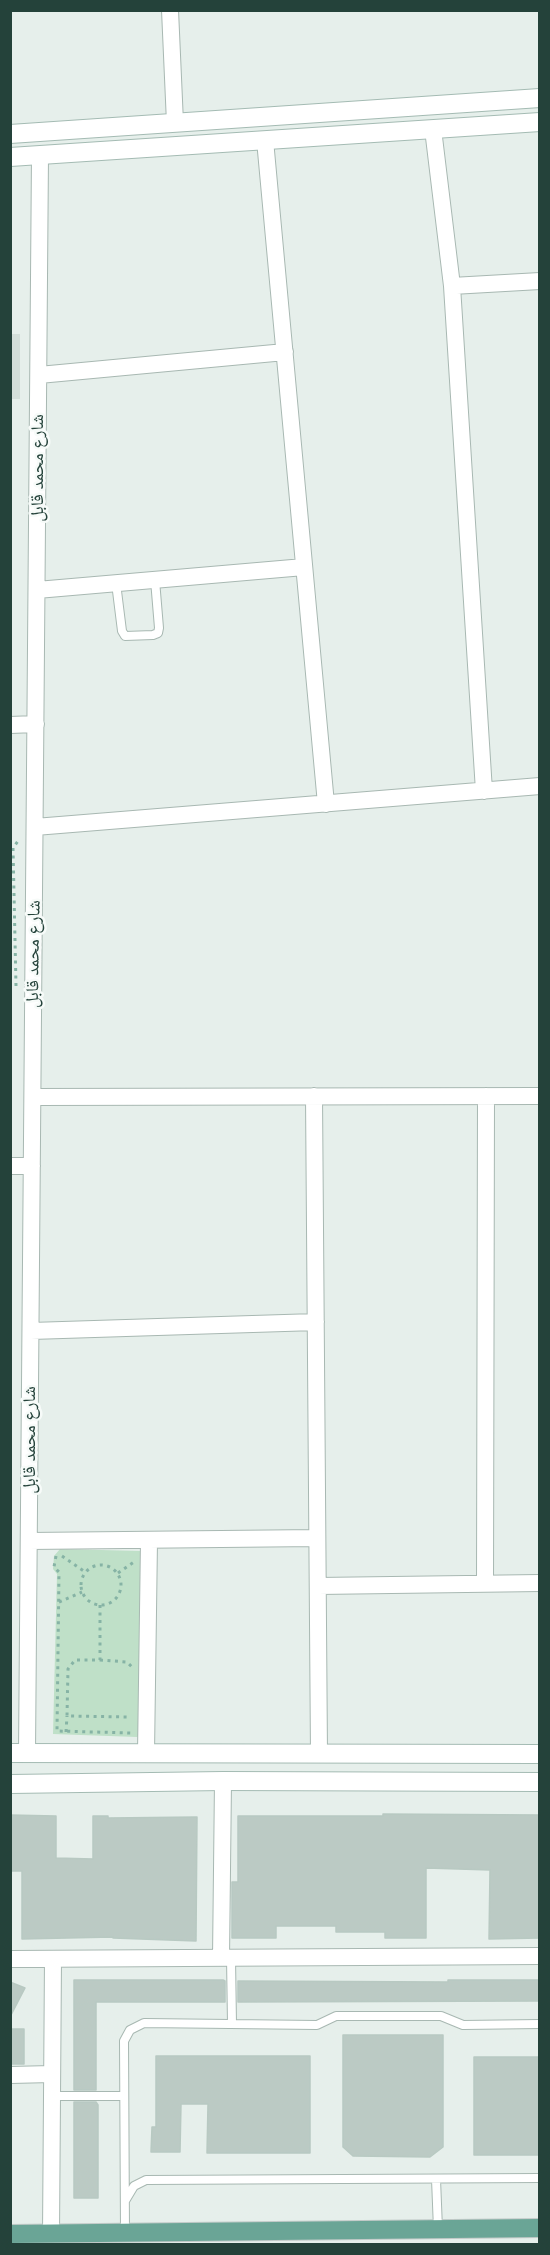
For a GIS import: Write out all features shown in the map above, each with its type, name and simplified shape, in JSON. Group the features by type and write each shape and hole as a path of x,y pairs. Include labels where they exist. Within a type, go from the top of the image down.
{"main road":[{"path":"10,2234 540,2228"}],"street":[{"path":"170,10 175,123"},
{"path":"10,134 540,98"},
{"path":"10,157 540,122"},
{"path":"433,129 452,286 484,791"},
{"path":"265,140 326,804"},
{"name":"شارع محمد قابل","path":"19,1753 29,1541 40,155"},
{"path":"452,286 540,281"},
{"path":"39,375 285,352"},
{"path":"37,590 304,567"},
{"path":"10,725 36,724"},
{"path":"35,827 540,786"},
{"path":"314,1096 319,1754"},
{"path":"485,1583 486,1096"},
{"path":"33,1097 540,1096"},
{"path":"10,1166 33,1167"},
{"path":"31,1330 316,1322"},
{"path":"29,1541 317,1538"},
{"path":"146,1753 149,1541"},
{"path":"318,1586 540,1582"},
{"path":"19,1753 540,1754"},
{"path":"223,1781 226,1958"},
{"path":"10,1784 223,1781 540,1782"},
{"path":"10,1959 540,1956"},
{"path":"51,2234 53,1959"},
{"path":"10,2074 52,2074"}],"lane":[{"path":"116,583 124,636 153,635 158,633 159,628 155,580"},
{"path":"226,1958 232,2024"},
{"path":"125,2233 124,2041 130,2030 144,2023 317,2025 336,2016 441,2016 463,2025 540,2024"},
{"path":"52,2096 124,2096"},
{"path":"125,2201 134,2186 146,2180 540,2178"},
{"path":"436,2179 438,2229"}],"path":[{"path":"85,1572 59,1552 54,1567 59,1572 57,1731 136,1733"},
{"path":"118,1573 135,1561"},
{"path":"102,1564 118,1573 122,1585 113,1602 100,1605 88,1601 80,1584 89,1567 102,1564"},
{"path":"59,1602 82,1592"},
{"path":"100,1605 100,1660"},
{"path":"66,1732 68,1669 75,1660 128,1662 135,1671"},
{"path":"58,1669 68,1669"},
{"path":"67,1716 134,1717"}],"shaded area":[{"path":"11,334 20,334 20,399 11,399"}],"green space":[{"path":"60,1549 142,1551 144,1732 137,1737 53,1734 57,1574 53,1569 54,1556"}],"building":[{"path":"383,1814 540,1815 540,1938 489,1939 490,1870 426,1868 426,1938 385,1938 385,1932 336,1932 336,1926 276,1926 276,1938 232,1938 232,1882 238,1882 238,1816 383,1816"},
{"path":"10,1815 56,1816 56,1858 93,1859 93,1816 108,1816 108,1818 197,1817 196,1941 113,1937 22,1939 22,1871 10,1871"},
{"path":"74,1980 223,1980 225,1981 225,2002 96,2002 96,2090 74,2090"},
{"path":"448,1980 540,1980 540,2001 238,2002 238,1981 448,1982"},
{"path":"10,1982 25,1988 10,2017"},
{"path":"10,2029 24,2029 24,2064 10,2064"},
{"path":"343,2035 443,2035 443,2147 430,2157 353,2156 343,2147"},
{"path":"156,2056 310,2056 310,2153 207,2153 208,2104 181,2104 180,2152 151,2152 152,2127 156,2127"},
{"path":"474,2057 540,2057 540,2155 474,2155"},
{"path":"74,2102 96,2102 98,2105 98,2198 74,2198"}]}
